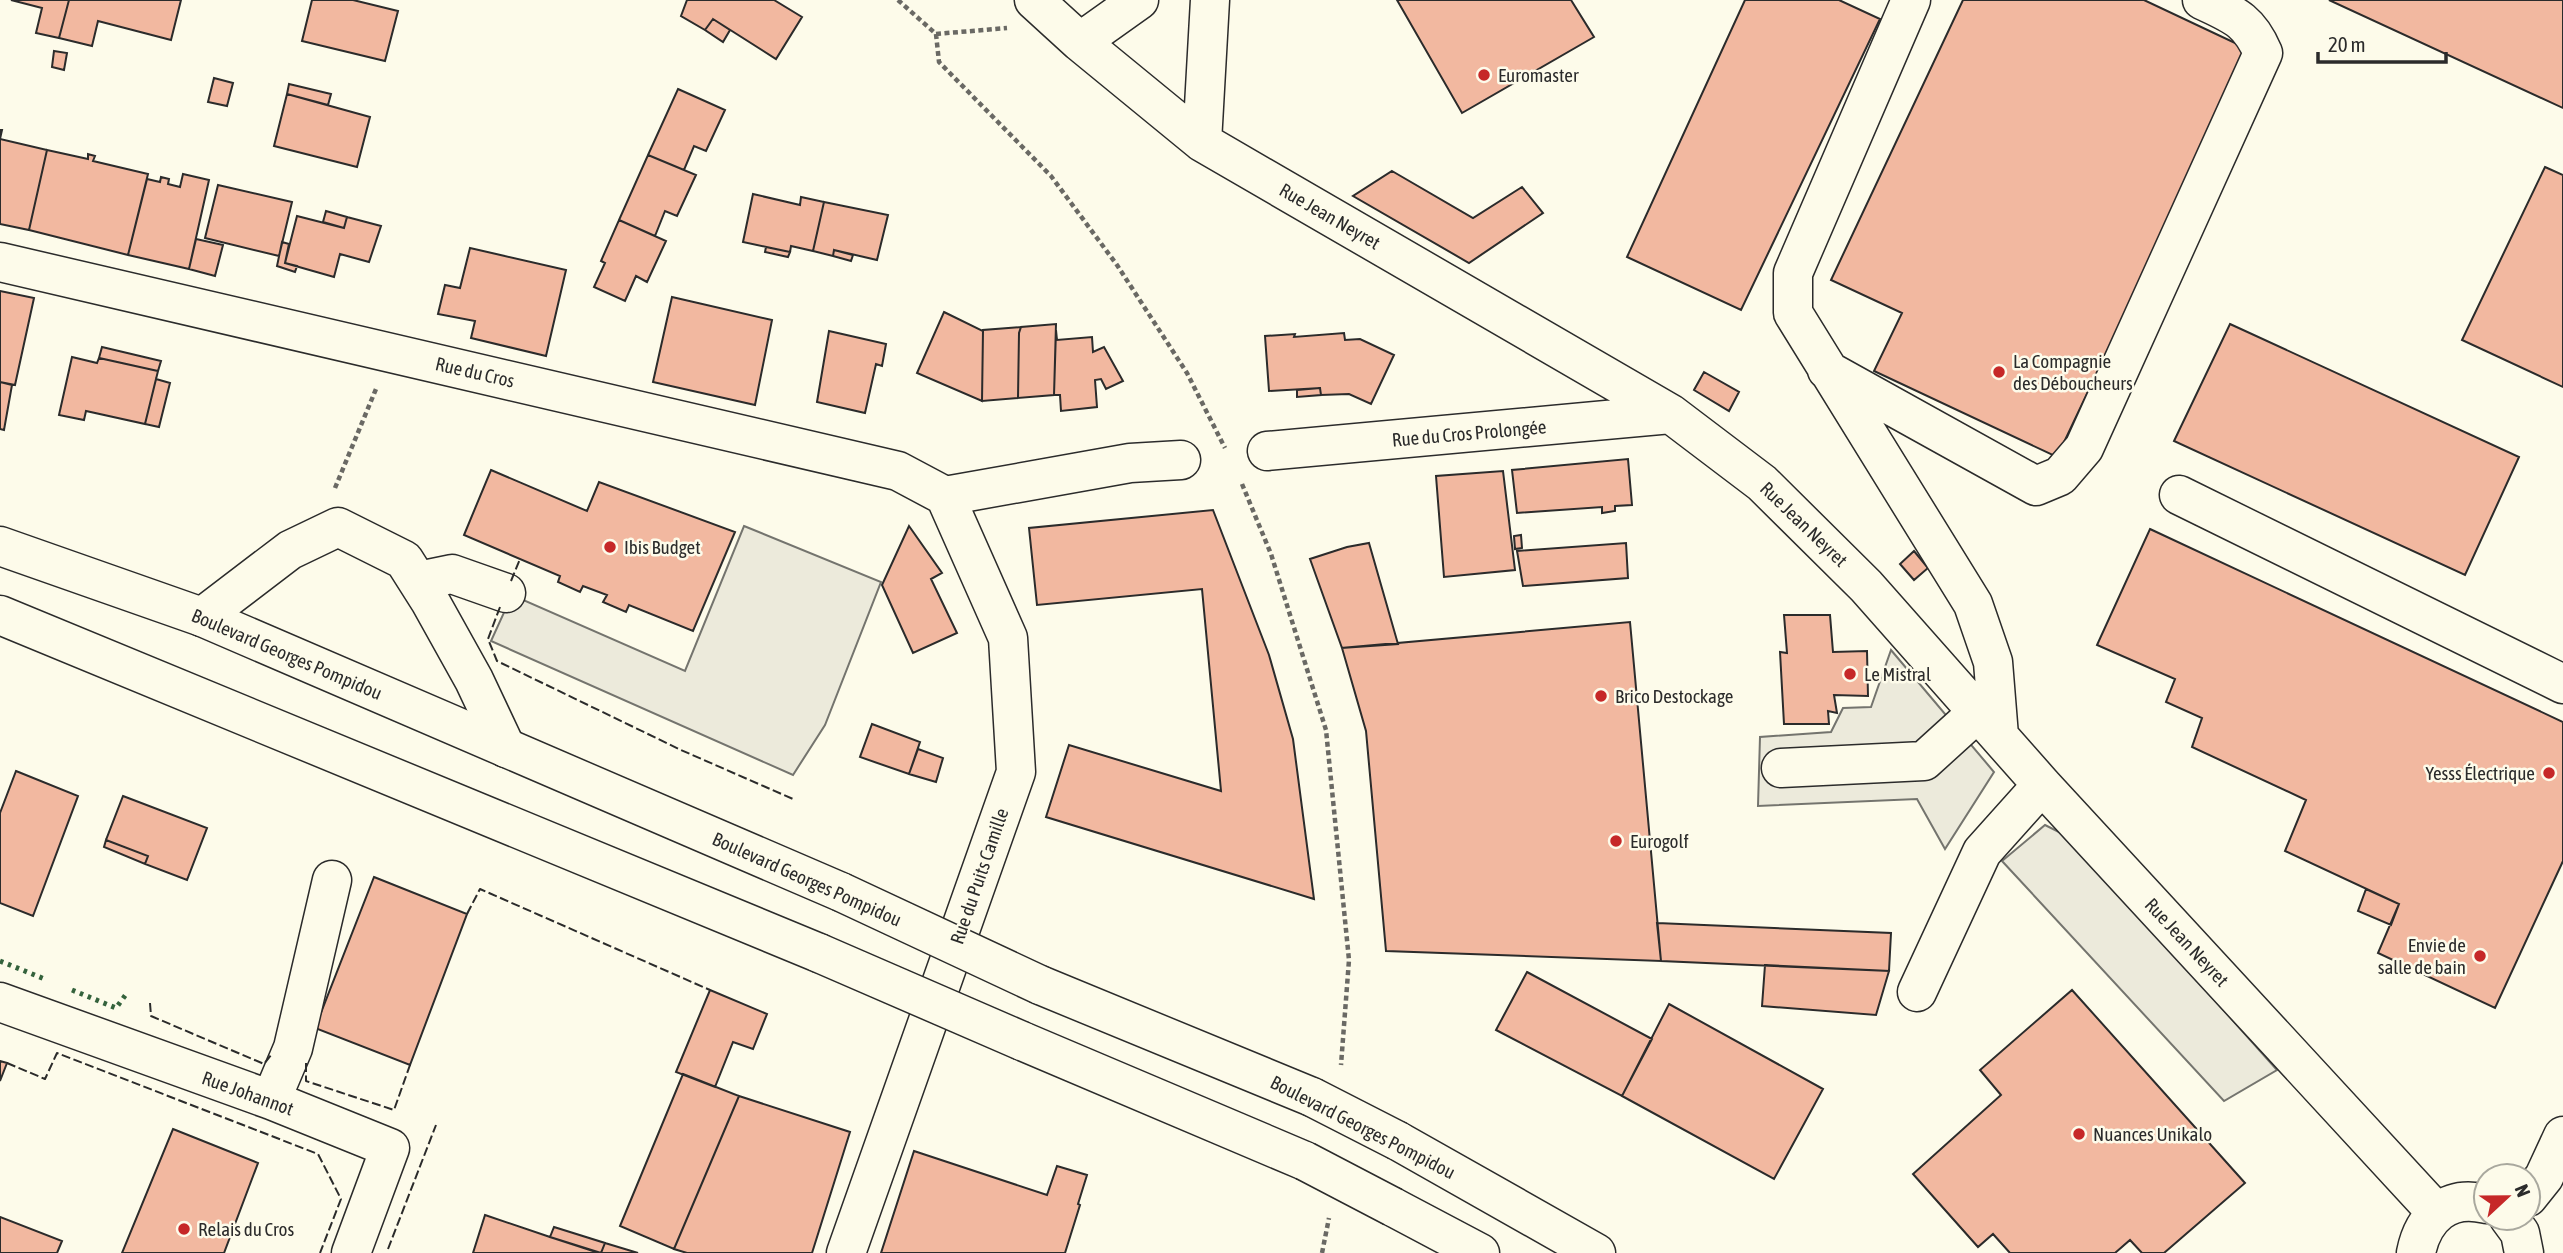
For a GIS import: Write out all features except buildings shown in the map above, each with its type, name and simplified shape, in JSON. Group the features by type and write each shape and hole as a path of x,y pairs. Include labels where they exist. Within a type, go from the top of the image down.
{"street":[{"path":"1080,42 1139,0"},
{"path":"1202,142 1210,0"},
{"path":"1781,768 1924,761 1988,724 1993,662 1973,604 1793,313 1793,273 1911,0"},
{"path":"1827,370 2036,486 2060,476 2084,448 2263,54 2255,33 2232,14 2202,0"},
{"name":"Rue Jean Neyret","path":"1035,1 1080,42 1202,142 1671,414 1762,483 1866,586 2042,785 2437,1213"},
{"name":"Rue du Cros","path":"0,262 898,471 945,496"},
{"name":"Rue du Cros Prolongée","path":"1267,451 1671,414"},
{"path":"945,496 1130,463 1181,460"},
{"path":"2179,495 2563,684"},
{"name":"Rue du Puits Camille","path":"846,1253 1016,772 1008,638 945,496"},
{"path":"202,617 290,550 338,527 404,560 474,680 506,747"},
{"name":"Boulevard Georges Pompidou","path":"0,546 202,617 841,892 1040,985 1326,1085 1398,1141 1596,1253"},
{"path":"418,581 452,574 506,593"},
{"path":"0,615 819,953 1305,1161 1480,1253"},
{"path":"1917,992 1982,852 2042,785"},
{"path":"271,1100 293,1048 332,880"},
{"name":"Rue Johannot","path":"0,1002 271,1100 390,1148 351,1253"},
{"path":"2542,1179 2563,1136"},
{"path":"2416,1253 2426,1223 2437,1213 2451,1205 2467,1201 2472,1203"}],"path":[{"path":"898,0 936,34 939,62 1051,176 1117,265 1188,373 1230,456"},
{"path":"936,34 1005,30 1035,1"},
{"path":"338,527 335,488 391,353"},
{"path":"1240,480 1271,554 1326,730 1349,960 1326,1085"},
{"path":"1322,1253 1331,1210"}],"shaded area":[{"path":"744,526 881,582 825,725 793,775 491,641 512,595 685,671"},
{"path":"1891,650 1994,772 1945,849 1917,799 1758,806 1760,737 1831,732 1843,708 1871,707"},
{"path":"2045,825 2069,837 2277,1070 2224,1101 2002,861"}],"hedge":[{"path":"0,961 47,980"},
{"path":"72,990 116,1008 127,993"}],"fence":[{"path":"511,581 520,559"},
{"path":"500,607 488,639 497,661 681,750 793,799"},
{"path":"467,914 480,889 710,990"},
{"path":"150,1003 151,1016 264,1064 271,1055"},
{"path":"7,1063 45,1079 57,1053 318,1154 341,1199 320,1253"},
{"path":"306,1063 306,1081 394,1110 410,1065"},
{"path":"388,1249 436,1125"}],"place":[{"name":"Euromaster","path":"1484,75"},
{"name":"La Compagnie des Déboucheurs","path":"1999,372"},
{"name":"Ibis Budget","path":"610,547"},
{"name":"Le Mistral","path":"1850,674"},
{"name":"Brico Destockage","path":"1601,696"},
{"name":"Yesss Électrique","path":"2549,773"},
{"name":"Eurogolf","path":"1616,841"},
{"name":"Envie de salle de bain","path":"2480,956"},
{"name":"Nuances Unikalo","path":"2079,1134"},
{"name":"Relais du Cros","path":"184,1229"}]}
